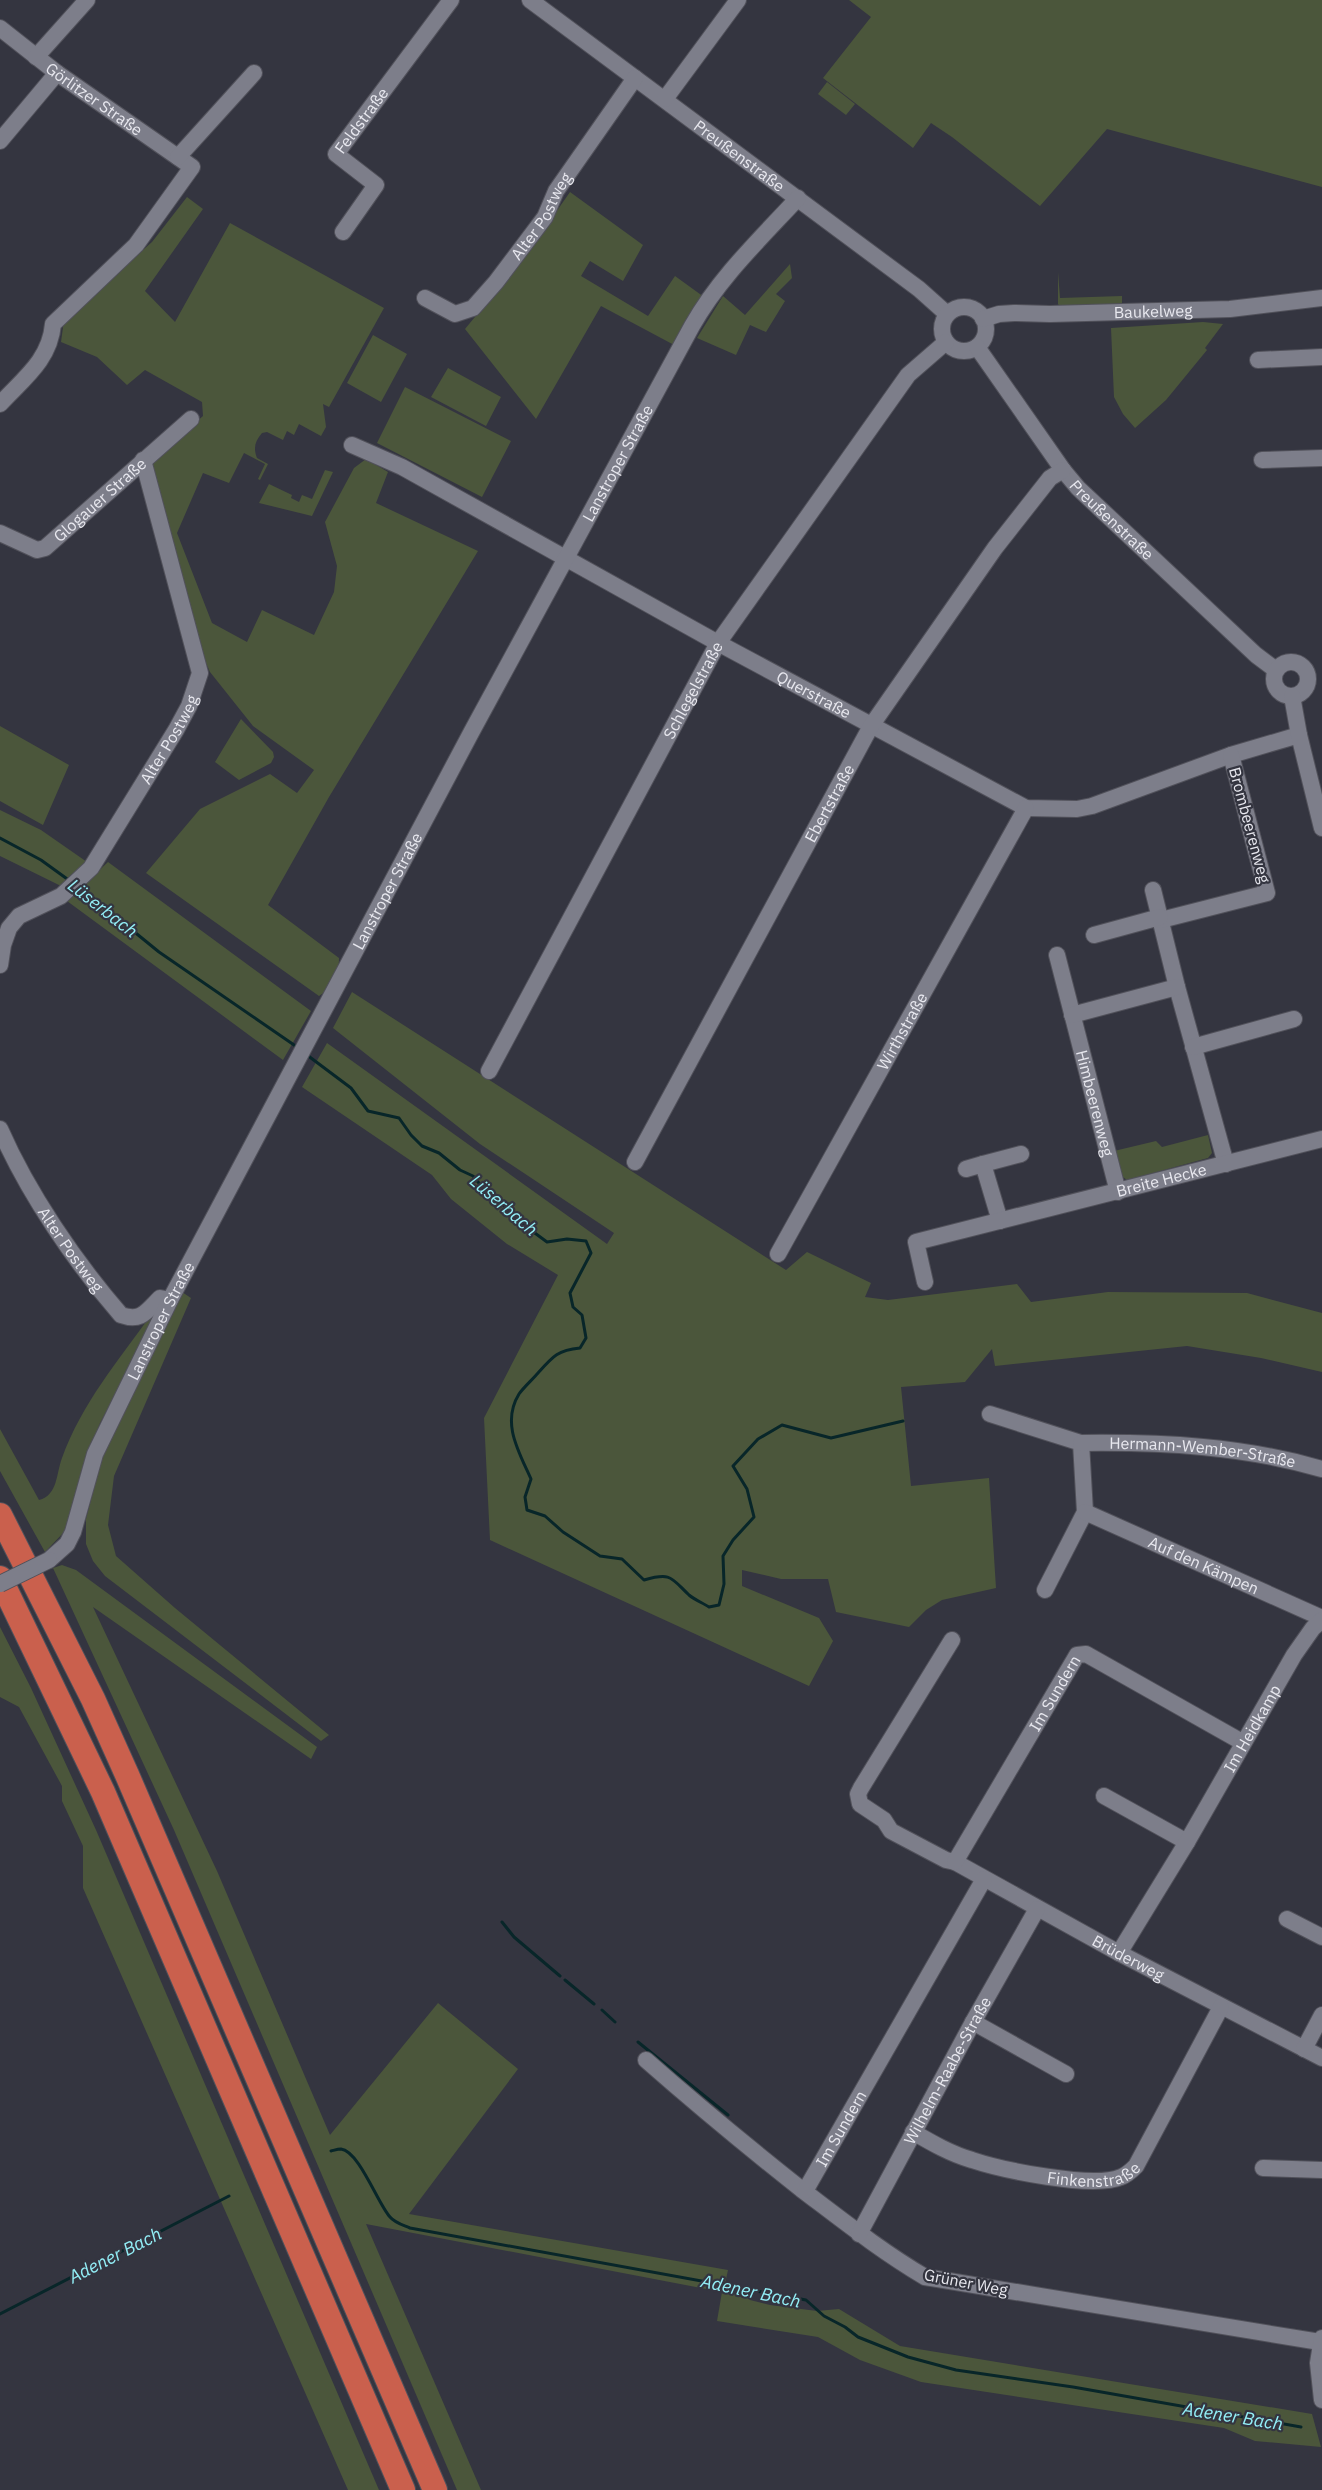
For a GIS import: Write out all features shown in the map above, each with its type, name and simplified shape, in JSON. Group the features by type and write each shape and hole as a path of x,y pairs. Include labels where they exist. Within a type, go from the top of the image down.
{"highway":[{"path":"0,1515 93,1700 136,1796 435,2490"},
{"path":"0,1578 103,1792 403,2490"}],"street":[{"path":"36,57 87,0"},
{"name":"Feldstraße","path":"343,232 376,185 336,154 451,0"},
{"name":"Preußenstraße","path":"530,0 919,289 947,314"},
{"path":"665,99 738,0"},
{"name":"Görlitzer Straße","path":"0,28 57,73 185,162"},
{"path":"0,141 57,73"},
{"path":"0,404 44,357 51,339 53,324 136,246 185,162 254,73"},
{"name":"Alter Postweg","path":"425,298 455,314 473,308 496,282 545,217 556,191 635,78"},
{"name":"Lanstroper Straße","path":"0,1584 49,1560 67,1544 73,1532 95,1454 170,1300 567,557 699,314 743,256 798,198"},
{"name":"Baukelweg","path":"983,319 999,314 1014,313 1230,309 1322,298"},
{"path":"959,307 966,307 973,309 983,319 986,334 977,347 957,351 946,342 941,328 947,314 959,307"},
{"name":"Schlegelstraße","path":"489,1071 718,643 908,375 946,342"},
{"name":"Preußenstraße","path":"977,347 1063,470 1086,497 1256,655 1276,670"},
{"path":"1258,360 1322,357"},
{"name":"Glogauer Straße","path":"0,533 37,550 45,548 191,419"},
{"name":"Querstraße","path":"352,445 402,467 718,643 1026,808 1077,809 1092,806 1231,755 1299,735"},
{"path":"1262,460 1322,458"},
{"name":"Alter Postweg","path":"0,965 3,945 9,928 19,916 61,896 91,868 176,730 189,706 200,674 143,460"},
{"name":"Ebertstraße","path":"635,1162 871,726 995,548 1050,478 1063,470"},
{"path":"1292,662 1303,666 1315,678 1305,690 1292,696 1280,693 1274,682 1276,670 1280,665 1292,662"},
{"path":"1292,696 1299,735 1322,828"},
{"name":"Brombeerenweg","path":"1094,935 1267,892 1231,755"},
{"name":"Wirthstraße","path":"778,1254 1026,808"},
{"path":"1153,890 1226,1164"},
{"name":"Himbeerenweg","path":"1057,955 1118,1192"},
{"path":"1072,1015 1177,987"},
{"path":"1193,1047 1293,1019"},
{"name":"Alter Postweg","path":"0,1128 37,1197 69,1247 121,1315 131,1319 142,1316 160,1298 170,1300"},
{"name":"Breite Hecke","path":"925,1282 916,1242 1322,1139"},
{"path":"966,1169 1021,1154"},
{"path":"983,1164 1000,1221"},
{"path":"990,1414 1081,1443 1085,1512 1045,1590"},
{"name":"Hermann-Wember-Straße","path":"1081,1443 1162,1443 1225,1448 1289,1460 1322,1469"},
{"name":"Auf den Kämpen","path":"1085,1512 1322,1619"},
{"name":"Im Heidkamp","path":"1119,1953 1187,1842 1242,1742 1294,1655 1322,1619"},
{"name":"Brüderweg","path":"952,1640 861,1788 858,1799 860,1804 884,1820 891,1831 946,1860 955,1862 1119,1953 1322,2058"},
{"name":"Im Sundern","path":"955,1862 1077,1655 1086,1654 1242,1742"},
{"path":"1104,1796 1187,1842"},
{"name":"Im Sundern","path":"805,2191 984,1879"},
{"name":"Wilhelm-Raabe-Straße","path":"859,2234 973,2022 1037,1909"},
{"path":"1287,1919 1322,1937"},
{"name":"Finkenstraße","path":"914,2133 971,2160 1008,2169 1089,2180 1123,2177 1136,2166 1221,2007"},
{"path":"1304,2049 1322,2015"},
{"path":"973,2022 1066,2074"},
{"name":"Grüner Weg","path":"646,2060 720,2125 859,2234 883,2252 925,2277 1321,2340"},
{"path":"1263,2168 1322,2170"},
{"path":"1321,2340 1318,2362 1322,2400"}],"green space":[{"path":"849,0 1322,0 1322,187 1107,129 1040,206 931,123 913,148 823,78 871,17"},
{"path":"827,82 855,104 846,115 818,94"},
{"path":"570,192 643,245 623,281 590,261 581,276 648,316 675,276 704,297 676,346 601,306 536,419 465,329 526,255"},
{"path":"187,197 203,209 145,291 175,322 230,223 384,308 329,407 323,404 326,427 321,436 299,424 294,435 287,431 283,440 267,432 262,433 256,442 255,451 257,458 268,464 260,480 258,479 265,464 244,453 229,483 203,473 177,533 212,623 247,642 262,610 314,635 334,592 337,566 325,522 354,468 366,459 388,472 376,503 478,551 329,797 268,905 339,958 338,983 319,996 146,873 200,809 270,774 297,793 314,770 253,726 210,672 191,629 151,460 203,416 202,402 145,370 127,385 97,357 61,342 64,320 152,242"},
{"path":"790,264 792,278 776,294 785,301 766,332 750,325 736,355 697,338 723,296 745,315"},
{"path":"1058,272 1060,298 1122,296 1122,307 1061,308 1058,304"},
{"path":"1203,322 1223,324 1205,348 1207,350 1166,400 1135,428 1123,414 1114,397 1111,328"},
{"path":"373,335 407,354 381,402 347,383"},
{"path":"448,368 501,397 486,426 431,397"},
{"path":"405,387 511,441 482,497 377,443"},
{"path":"325,470 333,472 312,516 259,503 269,484 292,495 291,498 299,502 302,495 312,499"},
{"path":"241,719 273,752 274,757 271,763 239,780 215,762"},
{"path":"0,726 69,765 43,825 0,801"},
{"path":"0,810 41,830 87,862 61,886 0,856"},
{"path":"108,862 311,1011 283,1060 67,901"},
{"path":"352,992 786,1270 807,1252 871,1283 865,1297 888,1300 1017,1284 1031,1302 1108,1292 1247,1293 1322,1313 1322,1372 1261,1358 1187,1346 995,1366 992,1349 965,1382 901,1387 911,1486 989,1478 996,1588 942,1600 926,1610 909,1627 836,1612 828,1579 781,1579 742,1570 742,1586 819,1618 833,1641 809,1686 490,1540 484,1418 558,1275 507,1244 451,1199 432,1175 302,1087 327,1043 607,1244 614,1233 480,1144 333,1028"},
{"path":"1208,1135 1212,1153 1208,1158 1127,1180 1120,1175 1114,1151 1156,1141 1162,1147"},
{"path":"182,1292 191,1298 114,1476 108,1525 116,1556 175,1608 329,1735 321,1741 105,1576 93,1561 86,1544 86,1519 103,1453"},
{"path":"151,1315 155,1320 100,1423 81,1472 65,1531 45,1552 0,1471 0,1429 39,1500 50,1494 70,1438 90,1401"},
{"path":"62,1565 76,1570 317,1747 311,1759 93,1607 217,1871 330,2135 438,2003 518,2069 409,2214 728,2270 725,2284 744,2288 750,2300 817,2311 839,2309 900,2346 1312,2414 1321,2447 1255,2441 1224,2428 921,2382 860,2360 818,2337 717,2321 722,2292 366,2224 481,2490 457,2490 174,1830 53,1568"},
{"path":"0,1627 31,1688 96,1830 379,2490 348,2490 83,1888 83,1846 62,1801 62,1786 19,1707 0,1697"}],"waterway":[{"name":"Lüserbach","path":"0,838 41,860 70,881"},
{"name":"Lüserbach","path":"78,886 159,952 297,1047"},
{"name":"Lüserbach","path":"307,1055 351,1088 368,1111 399,1118 422,1146 439,1153 460,1170 473,1176 489,1195 506,1207 509,1214 547,1242 567,1239 586,1241 591,1253 570,1293 573,1307 582,1315 586,1338 580,1348 566,1350 552,1358 521,1391 514,1405 512,1427 517,1448 531,1479 525,1497 527,1510 545,1516 563,1532 600,1556 622,1559 644,1580 670,1578 691,1597 709,1607 719,1605 724,1584 723,1556 733,1540 754,1517 747,1489 733,1466 758,1439 782,1425 831,1438 903,1421"},
{"path":"502,1922 514,1937 560,1976"},
{"path":"565,1980 594,2004"},
{"path":"602,2010 615,2022"},
{"path":"638,2042 728,2115"},
{"name":"Adener Bach","path":"331,2151 341,2149 348,2152 361,2168 390,2217 410,2228 806,2300 824,2316 858,2337 908,2357 956,2370 1073,2387 1301,2427"},
{"name":"Adener Bach","path":"0,2314 229,2196"}]}
